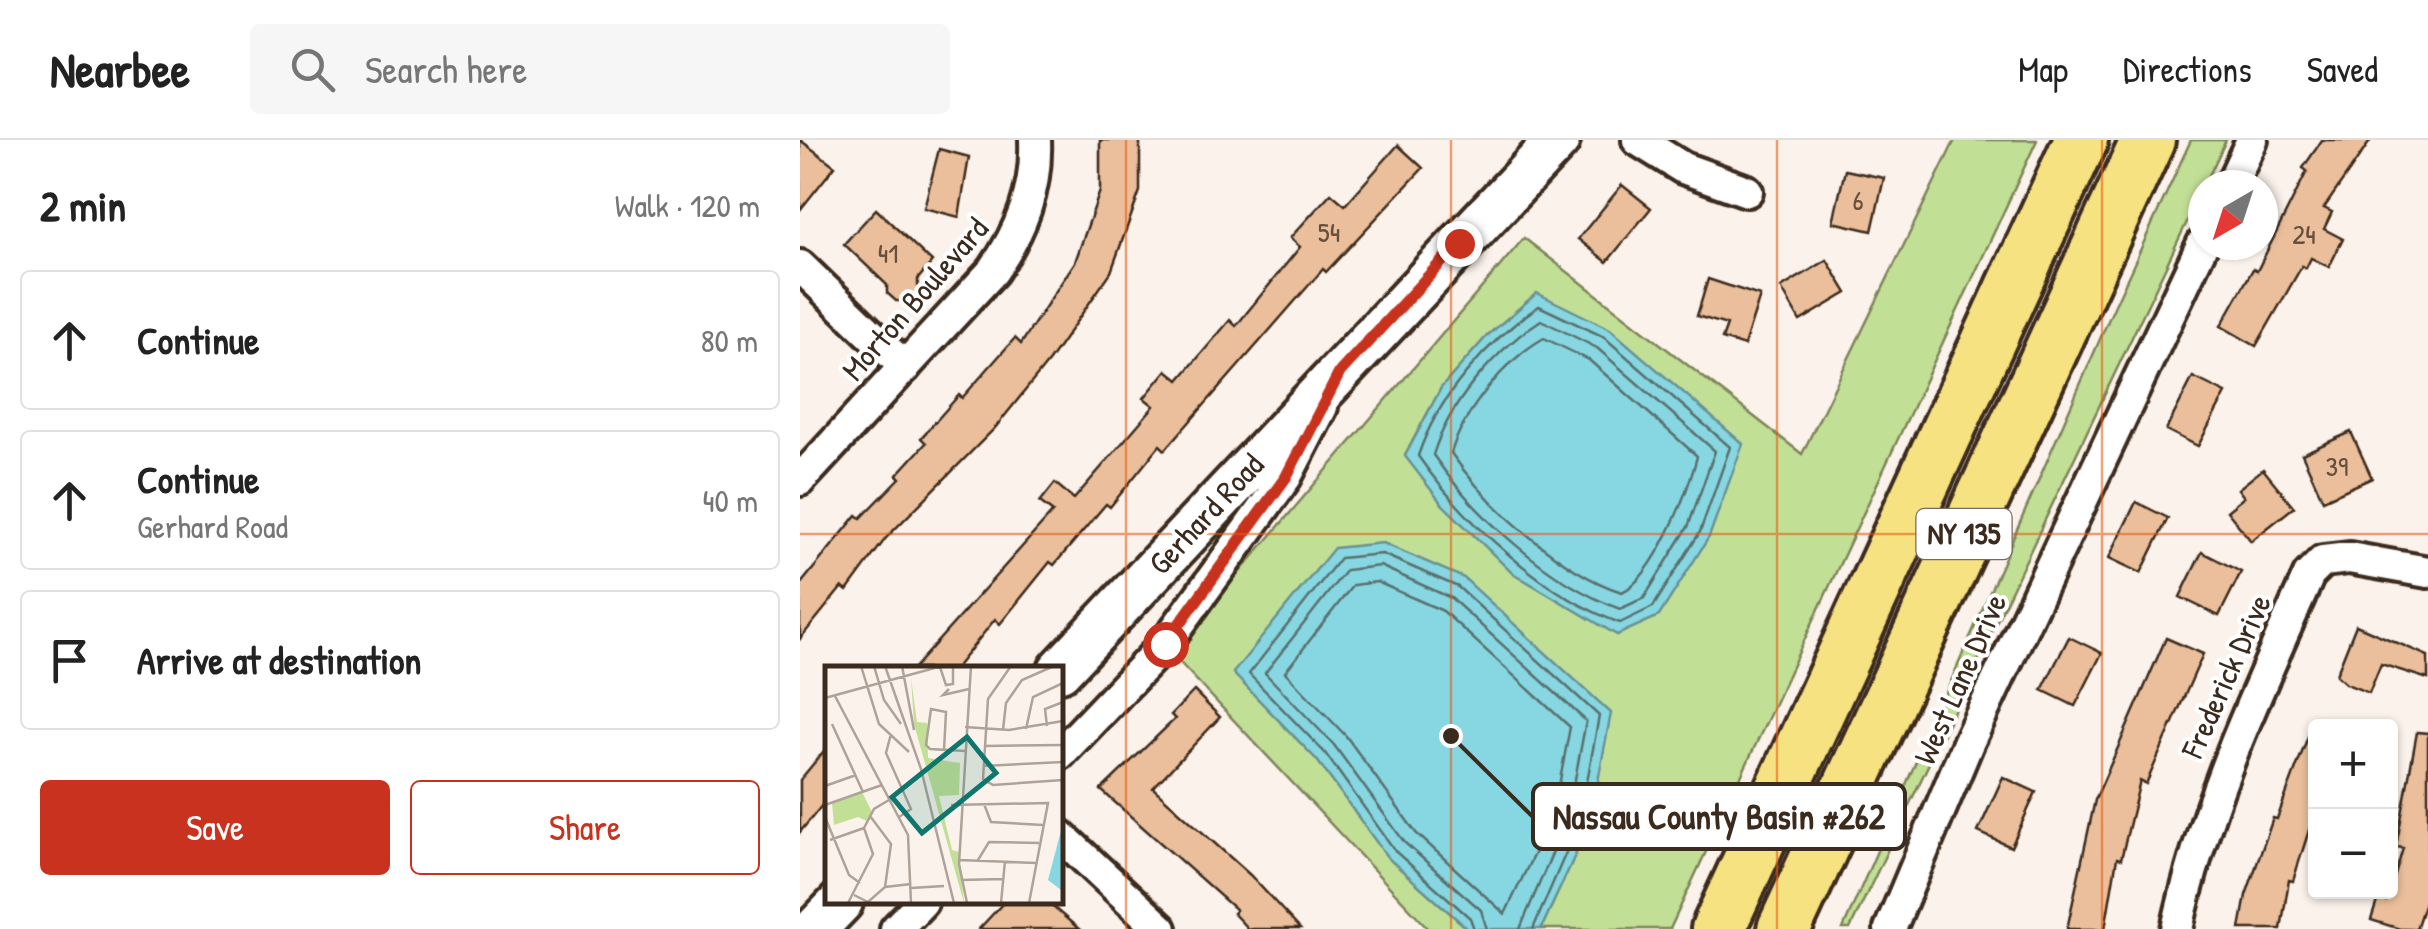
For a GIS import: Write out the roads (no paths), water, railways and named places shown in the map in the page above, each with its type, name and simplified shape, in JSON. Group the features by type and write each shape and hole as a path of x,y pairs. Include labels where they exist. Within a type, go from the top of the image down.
{"highway":[{"name":"NY 135","path":"1718,929 2081,140"},
{"name":"NY 135","path":"1784,929 2148,140"}],"street":[{"name":"Morton Boulevard","path":"800,480 994,272 1016,238 1030,200 1035,140"},
{"name":"Gerhard Road","path":"1062,668 1558,140"},
{"path":"1638,140 1683,168 1747,191"},
{"path":"2237,170 2252,140"},
{"name":"West Lane Drive","path":"1890,929 1992,690 2195,260"},
{"path":"800,266 905,368"},
{"path":"1062,752 1165,644 1286,477 1340,372"},
{"name":"Frederick Drive","path":"2176,929 2194,848 2214,788 2308,576 2322,561 2349,558 2428,572"},
{"path":"1062,837 1161,929"},
{"path":"815,929 839,904"},
{"path":"896,929 920,904"}],"water":[{"path":"1537,293 1610,329 1743,444 1709,537 1659,616 1617,635 1511,572 1442,504 1405,456 1441,388 1488,335"},
{"path":"1383,543 1464,578 1611,713 1590,823 1541,929 1468,929 1388,858 1317,760 1233,673 1334,548"}],"place":[{"name":"Nassau County Basin #262","path":"1451,736"}]}
